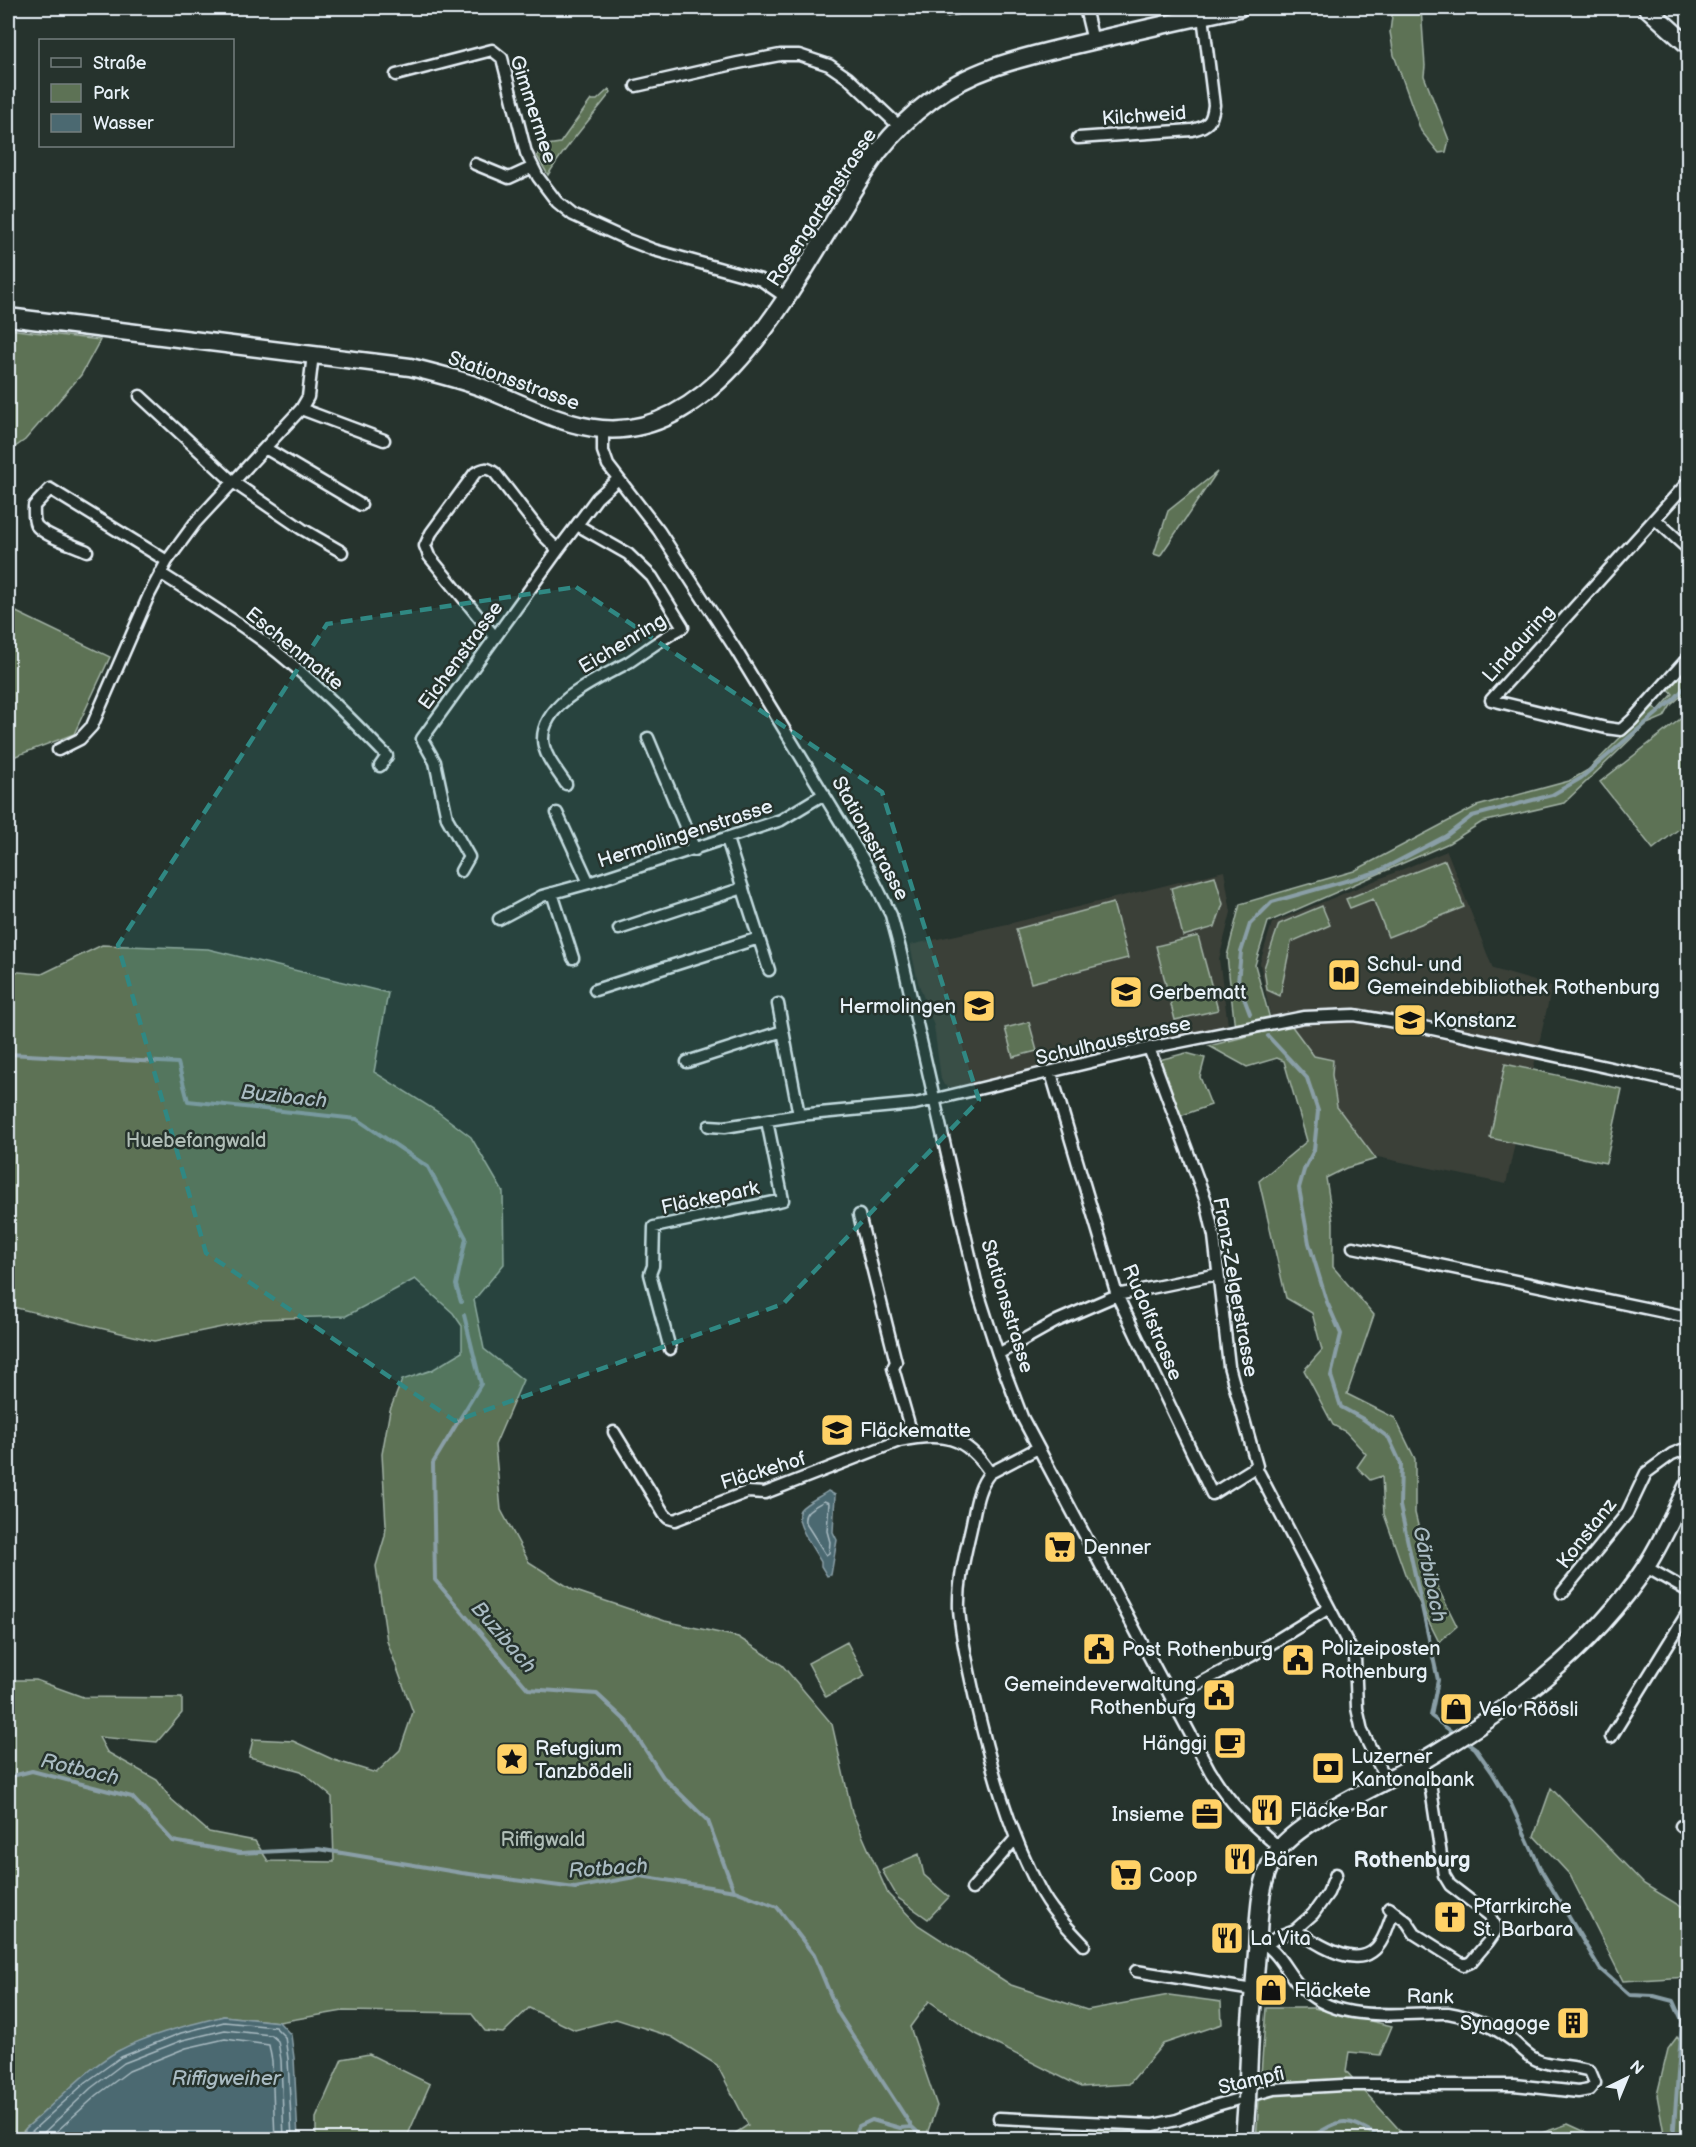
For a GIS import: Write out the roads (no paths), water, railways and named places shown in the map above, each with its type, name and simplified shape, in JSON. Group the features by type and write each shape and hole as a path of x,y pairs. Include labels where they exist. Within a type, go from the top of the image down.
{"main road":[{"name":"Rosengartenstrasse","path":"603,429 625,429 649,424 684,408 730,369 787,298 881,148 900,127 932,99 977,73 1023,58 1239,8"},
{"path":"1647,8 1689,45"},
{"name":"Stationsstrasse","path":"8,317 410,367 463,380 554,419 603,429"},
{"path":"1244,2139 1253,1997 1262,1943 1260,1901 1270,1864 1280,1848 1292,1835 1311,1823 1419,1763 1498,1713 1533,1688 1571,1656 1604,1621 1646,1567 1689,1485"}],"street":[{"path":"932,8 947,10 957,8"},
{"path":"1085,8 1093,41"},
{"name":"Kilchweid","path":"1078,138 1206,127 1212,119 1214,105 1203,16"},
{"name":"Gimmermee","path":"396,75 492,50 498,53 502,58 526,153 538,177 557,202 573,215 654,250 761,280 787,298"},
{"path":"636,86 736,63 780,55 799,55 829,65 848,78 900,127"},
{"path":"475,164 509,178 533,167"},
{"path":"58,750 80,739 92,726 160,573 190,528 301,409 308,397 314,354"},
{"path":"140,396 233,482 302,529 342,552"},
{"path":"301,409 384,440"},
{"name":"Stationsstrasse","path":"603,429 605,460 659,531 736,650 863,859 891,915 978,1295 1022,1417 1210,1771 1242,1815 1280,1848"},
{"path":"265,448 361,505"},
{"path":"495,637 429,556 425,546 430,532 475,472 484,468 495,473 543,535 558,550"},
{"name":"Eichenstrasse","path":"461,872 469,857 447,818 435,762 422,739 597,498 618,479"},
{"name":"Lindauring","path":"1689,482 1491,700 1621,730 1689,658"},
{"path":"87,551 45,532 36,525 33,517 34,506 50,489 167,561"},
{"path":"1655,519 1689,549"},
{"name":"Eichenring","path":"566,784 545,751 543,741 545,725 553,713 585,686 629,662 683,627 652,577 628,554 577,525"},
{"name":"Eschenmatte","path":"160,573 226,615 299,671 387,756 380,766"},
{"path":"648,738 695,850"},
{"name":"Hermolingenstrasse","path":"499,919 542,896 695,850 781,820 824,794"},
{"path":"557,813 589,883"},
{"path":"727,839 769,970"},
{"path":"619,929 743,888"},
{"path":"552,893 573,958"},
{"path":"595,990 759,938"},
{"path":"778,1004 799,1115"},
{"name":"Schulhausstrasse","path":"709,1126 725,1127 799,1115 915,1104 1149,1048 1304,1017 1354,1015 1419,1026 1689,1085"},
{"path":"687,1062 783,1031"},
{"name":"Franz-Zelgerstrasse","path":"1149,1048 1206,1201 1214,1236 1228,1366 1258,1470 1355,1657 1357,1708 1362,1731 1387,1781"},
{"name":"Rudolfstrasse","path":"1051,1073 1117,1295 1212,1494 1258,1470"},
{"name":"Fläckepark","path":"670,1349 650,1274 653,1266 654,1227 783,1200 767,1121"},
{"path":"860,1215 896,1362 893,1368 913,1438"},
{"path":"1353,1247 1689,1317"},
{"path":"998,1354 1057,1321 1117,1295 1218,1274"},
{"name":"Fläckehof","path":"614,1432 664,1514 675,1520 747,1492 765,1493 899,1441 913,1438 941,1437 960,1442 974,1451 990,1473"},
{"path":"1038,1448 990,1473 983,1484 962,1566 959,1610 967,1664 987,1749 1016,1838 1039,1890 1061,1920 1084,1945"},
{"name":"Konstanz","path":"1562,1593 1627,1513 1646,1473 1672,1454 1682,1450 1689,1452"},
{"path":"1646,1567 1689,1591"},
{"path":"1172,1698 1251,1656 1329,1608"},
{"path":"1611,1737 1689,1612"},
{"path":"1295,1930 1326,1949 1349,1957 1360,1957 1369,1955 1383,1939 1391,1910 1407,1922 1415,1934 1464,1965 1471,1962 1495,1932 1495,1925 1490,1915 1450,1885 1444,1875 1430,1783 1419,1763"},
{"path":"972,1890 1016,1838"},
{"path":"1262,1943 1295,1930 1313,1914 1328,1893 1336,1874"},
{"name":"Rank","path":"1262,1943 1298,1985 1321,2003 1347,2013 1462,2015 1502,2032 1536,2060 1579,2067 1590,2072 1595,2083 1589,2090 1578,2092 1514,2085"},
{"path":"1136,1971 1253,1997"},
{"name":"Stampfi","path":"999,2118 1153,2124 1177,2121 1217,2105 1274,2089 1343,2085 1514,2085"}],"water":[{"path":"828,1491 835,1495 833,1532 837,1540 831,1575 827,1576 802,1528 799,1515 805,1505"},
{"name":"Riffigweiher","path":"224,2016 279,2022 291,2035 298,2139 21,2139 26,2128 71,2087 118,2051 156,2035"}],"waterway":[{"path":"1250,1014 1238,982 1241,952 1250,924 1272,902 1377,872 1446,836 1472,816 1552,795 1581,778 1674,699 1688,684"},
{"name":"Gärbibach","path":"1268,1036 1307,1078 1318,1111 1314,1150 1304,1170 1299,1188 1309,1243 1327,1302 1341,1334 1331,1376 1341,1407 1363,1419 1389,1438 1401,1464 1400,1506 1438,1680 1431,1716 1456,1735"},
{"name":"Buzibach","path":"8,1054 178,1063 188,1101 357,1119 428,1167 466,1238 456,1285 461,1302"},
{"name":"Buzibach","path":"464,1315 481,1384 433,1463 435,1580 528,1689 597,1694 628,1723 663,1777 708,1821 734,1891"},
{"name":"Gärbibach","path":"1465,1741 1475,1748 1511,1804 1541,1870 1600,1969 1630,1995 1654,1996 1673,2001 1682,2021 1673,2140"},
{"name":"Rotbach","path":"8,1777 32,1771 132,1797 173,1841 240,1853 318,1849 462,1873 575,1888 640,1876 735,1891 777,1907 814,1955 838,2013 912,2127 926,2140"},
{"path":"853,2140 859,2126 872,2120 900,2128 912,2127"},
{"name":"Rotbach","path":"1306,2140 1330,2126 1346,2122 1362,2127 1386,2140"}],"place":[{"name":"Schul- und Gemeindebibliothek Rothenburg","path":"1344,975"},
{"name":"Gerbematt","path":"1126,992"},
{"name":"Hermolingen","path":"979,1006"},
{"name":"Konstanz","path":"1410,1020"},
{"name":"Fläckematte","path":"837,1430"},
{"name":"Denner","path":"1060,1547"},
{"name":"Post Rothenburg","path":"1099,1649"},
{"name":"Polizeiposten Rothenburg","path":"1298,1660"},
{"name":"Gemeindeverwaltung Rothenburg","path":"1219,1695"},
{"name":"Velo Röösli","path":"1456,1709"},
{"name":"Hänggi","path":"1230,1743"},
{"name":"Refugium Tanzbödeli","path":"512,1759"},
{"name":"Luzerner Kantonalbank","path":"1328,1768"},
{"name":"Fläcke Bar","path":"1267,1810"},
{"name":"Insieme","path":"1207,1814"},
{"name":"Bären","path":"1240,1859"},
{"name":"Coop","path":"1126,1875"},
{"name":"Pfarrkirche St. Barbara","path":"1450,1917"},
{"name":"La Vita","path":"1227,1938"},
{"name":"Fläckete","path":"1271,1990"},
{"name":"Synagoge","path":"1573,2023"}],"district":[{"name":"Rothenburg","path":"1412,1859"}],"park label":[{"name":"Huebefangwald","path":"196,1140"},
{"name":"Riffigwald","path":"543,1839"}]}
